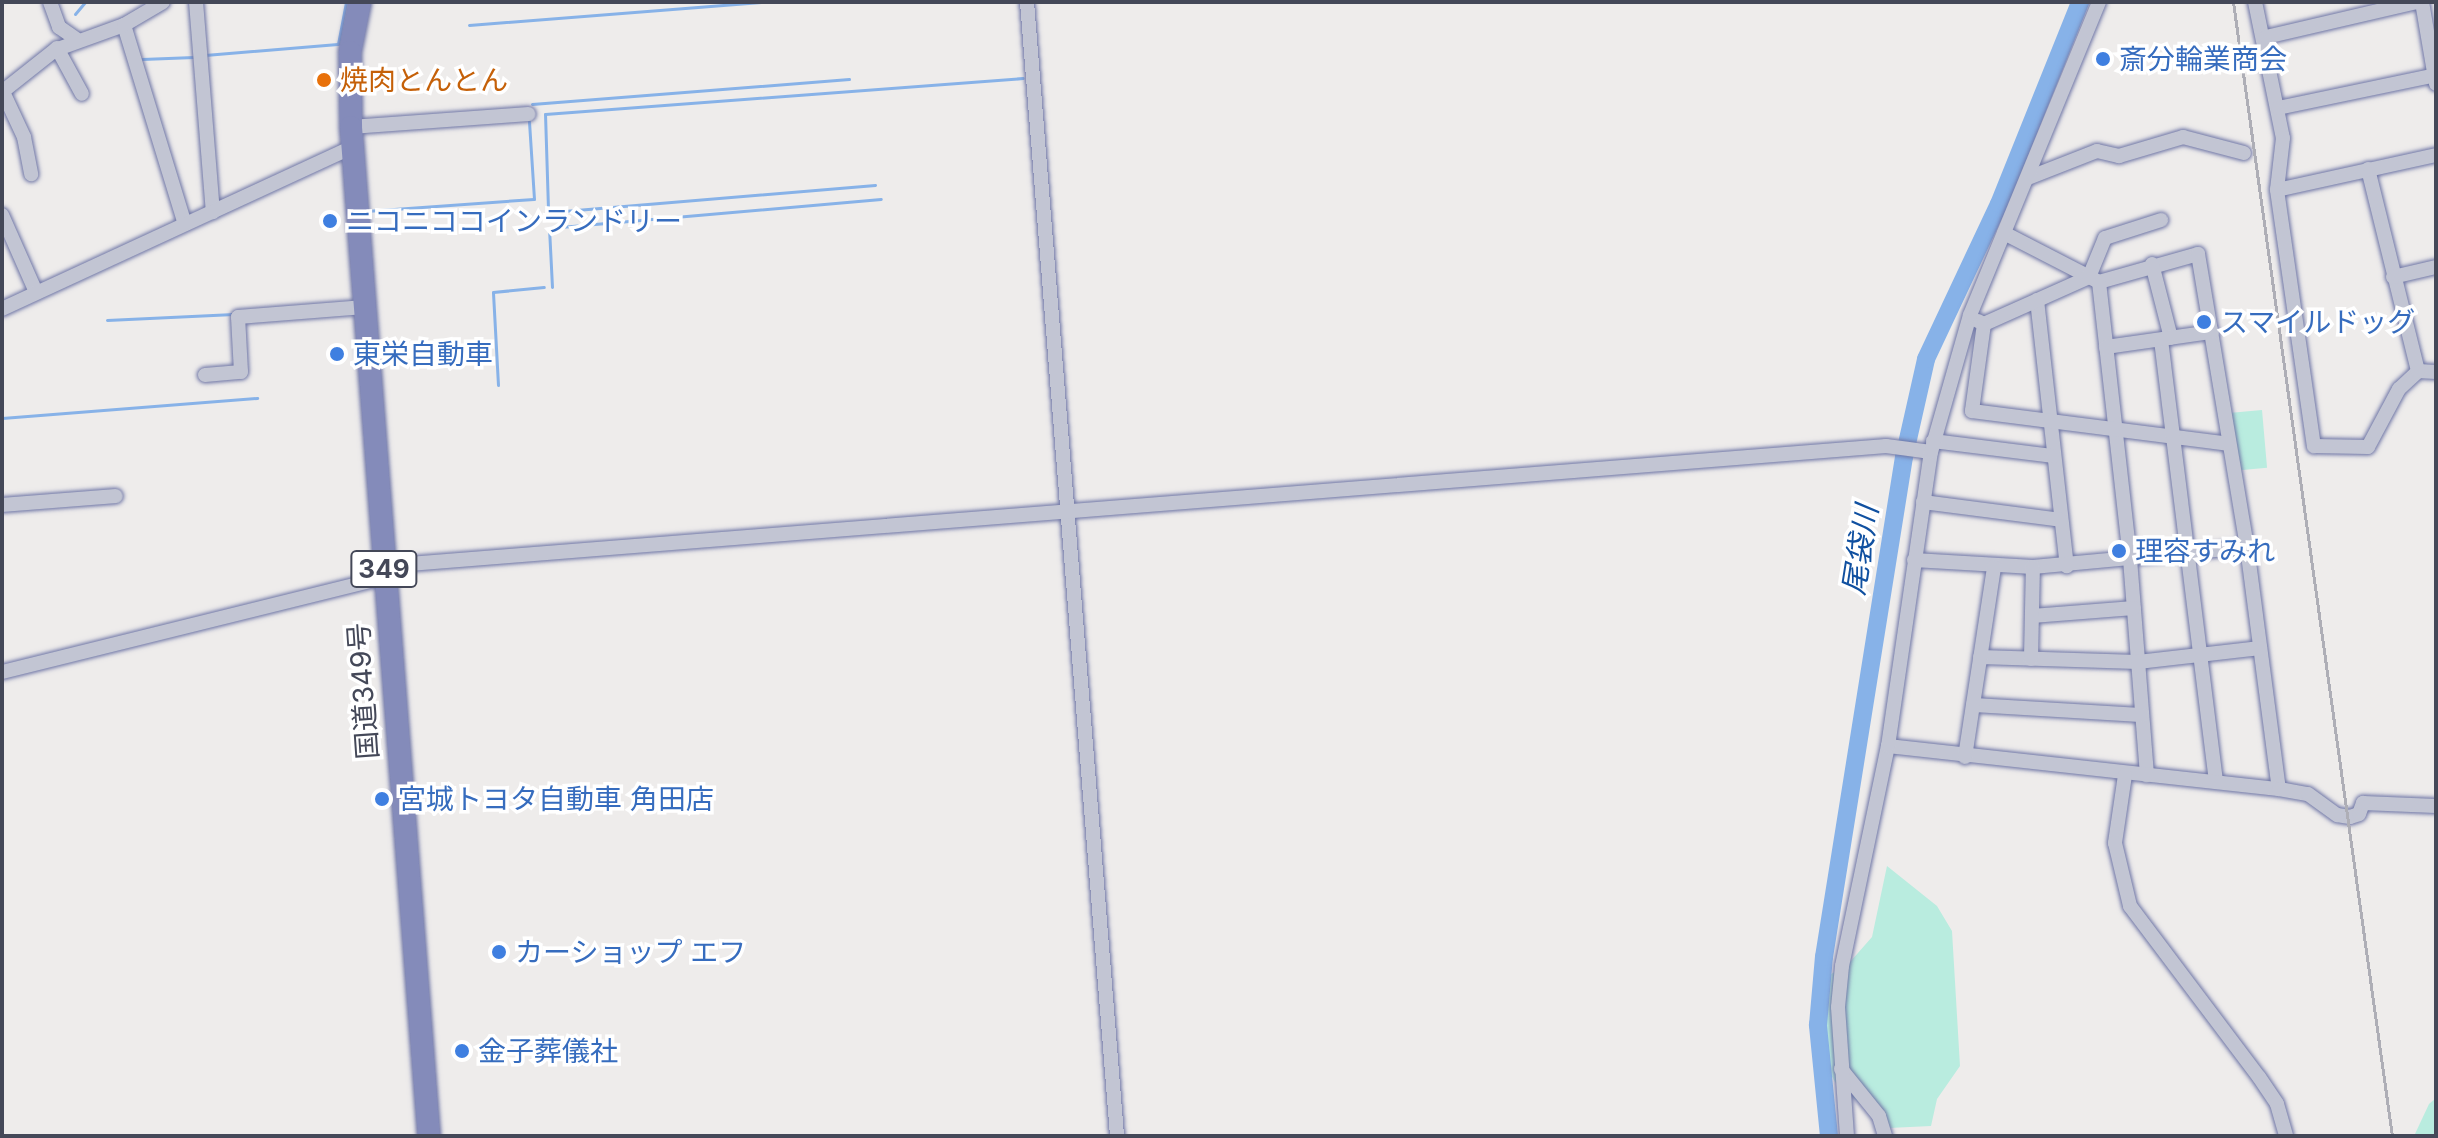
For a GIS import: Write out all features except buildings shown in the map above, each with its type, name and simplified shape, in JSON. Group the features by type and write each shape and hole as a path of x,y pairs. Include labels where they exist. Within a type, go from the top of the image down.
{"highway":[{"name":"国道349号","path":"360,2 350,52 352,137 429,1136"}],"street":[{"path":"50,2 59,27 76,39"},
{"path":"31,174 24,137 2,92 57,48 124,25 163,2"},
{"path":"196,2 213,212"},
{"path":"1027,2 1117,1136"},
{"path":"1847,1136 1840,1069 1842,966 1888,746 1928,448 1970,315 2099,2"},
{"path":"2255,2 2266,37 2283,138 2277,190 2314,446 2368,447 2399,389 2418,371 2436,372"},
{"path":"2266,37 2419,2 2435,79 2278,108"},
{"path":"124,25 185,224"},
{"path":"57,48 82,94"},
{"path":"2,309 213,212 352,137 529,114"},
{"path":"2028,178 2097,151 2119,156 2183,137 2244,153"},
{"path":"2277,190 2436,155"},
{"path":"2368,169 2418,371"},
{"path":"2,215 36,292"},
{"path":"2147,775 2130,559 2106,347 2094,280 2105,238 2161,220"},
{"path":"2004,233 2094,280"},
{"path":"1984,324 2037,300 2094,280 2198,254 2247,547 2279,789"},
{"path":"2152,264 2166,339 2216,782"},
{"path":"2393,277 2436,267"},
{"path":"2037,300 2067,566"},
{"path":"205,375 241,372 238,317 365,307"},
{"path":"1970,315 1984,324"},
{"path":"1984,324 1972,411 2228,444"},
{"path":"2106,347 2212,332"},
{"path":"2,672 384,572 1069,510 1894,447 2054,456"},
{"path":"2,505 116,496"},
{"path":"1923,502 2061,520"},
{"path":"1914,560 1994,567 2067,566 2247,547"},
{"path":"1965,757 1994,567"},
{"path":"2031,659 2033,567"},
{"path":"2032,616 2134,608"},
{"path":"1980,657 2138,662 2260,648"},
{"path":"1973,705 2142,715"},
{"path":"1888,746 2125,775 2279,789 2308,794 2337,815 2350,817 2359,814 2363,803 2436,806"},
{"path":"2125,775 2115,843 2130,906 2259,1077 2277,1104 2286,1136"},
{"path":"1840,1069 1879,1116 1885,1136"}],"green space":[{"path":"2262,410 2267,468 2231,471 2226,413"},
{"path":"1887,866 1937,906 1952,931 1960,1066 1937,1099 1931,1126 1889,1128 1835,1082 1819,1054 1813,1022 1812,996 1825,978 1850,962 1872,937"},
{"path":"2436,1098 2436,1136 2414,1136 2429,1104"}],"waterway":[{"path":"75,14 85,2"},
{"path":"205,55 338,44 346,2"},
{"path":"469,25 761,2"},
{"name":"尾袋川","path":"1829,1136 1818,1025 1824,957 1904,457 1926,359 1999,204 2080,2"},
{"path":"142,59 194,57"},
{"path":"875,185 555,212 548,209 545,114 1023,78"},
{"path":"532,104 849,79"},
{"path":"366,211 534,199 529,121"},
{"path":"552,287 549,228 881,199"},
{"path":"498,385 493,292 544,287"},
{"path":"107,320 234,314"},
{"path":"2,418 257,398"}],"railway":[{"path":"2233,2 2392,1136"}],"place":[{"name":"斎分輪業商会","path":"2103,59"},
{"name":"焼肉とんとん","path":"324,80"},
{"name":"ニコニココインランドリー","path":"330,221"},
{"name":"スマイルドッグ","path":"2204,322"},
{"name":"東栄自動車","path":"337,354"},
{"name":"理容すみれ","path":"2119,551"},
{"name":"宮城トヨタ自動車 角田店","path":"382,799"},
{"name":"カーショップ エフ","path":"499,952"},
{"name":"金子葬儀社","path":"462,1051"}]}
